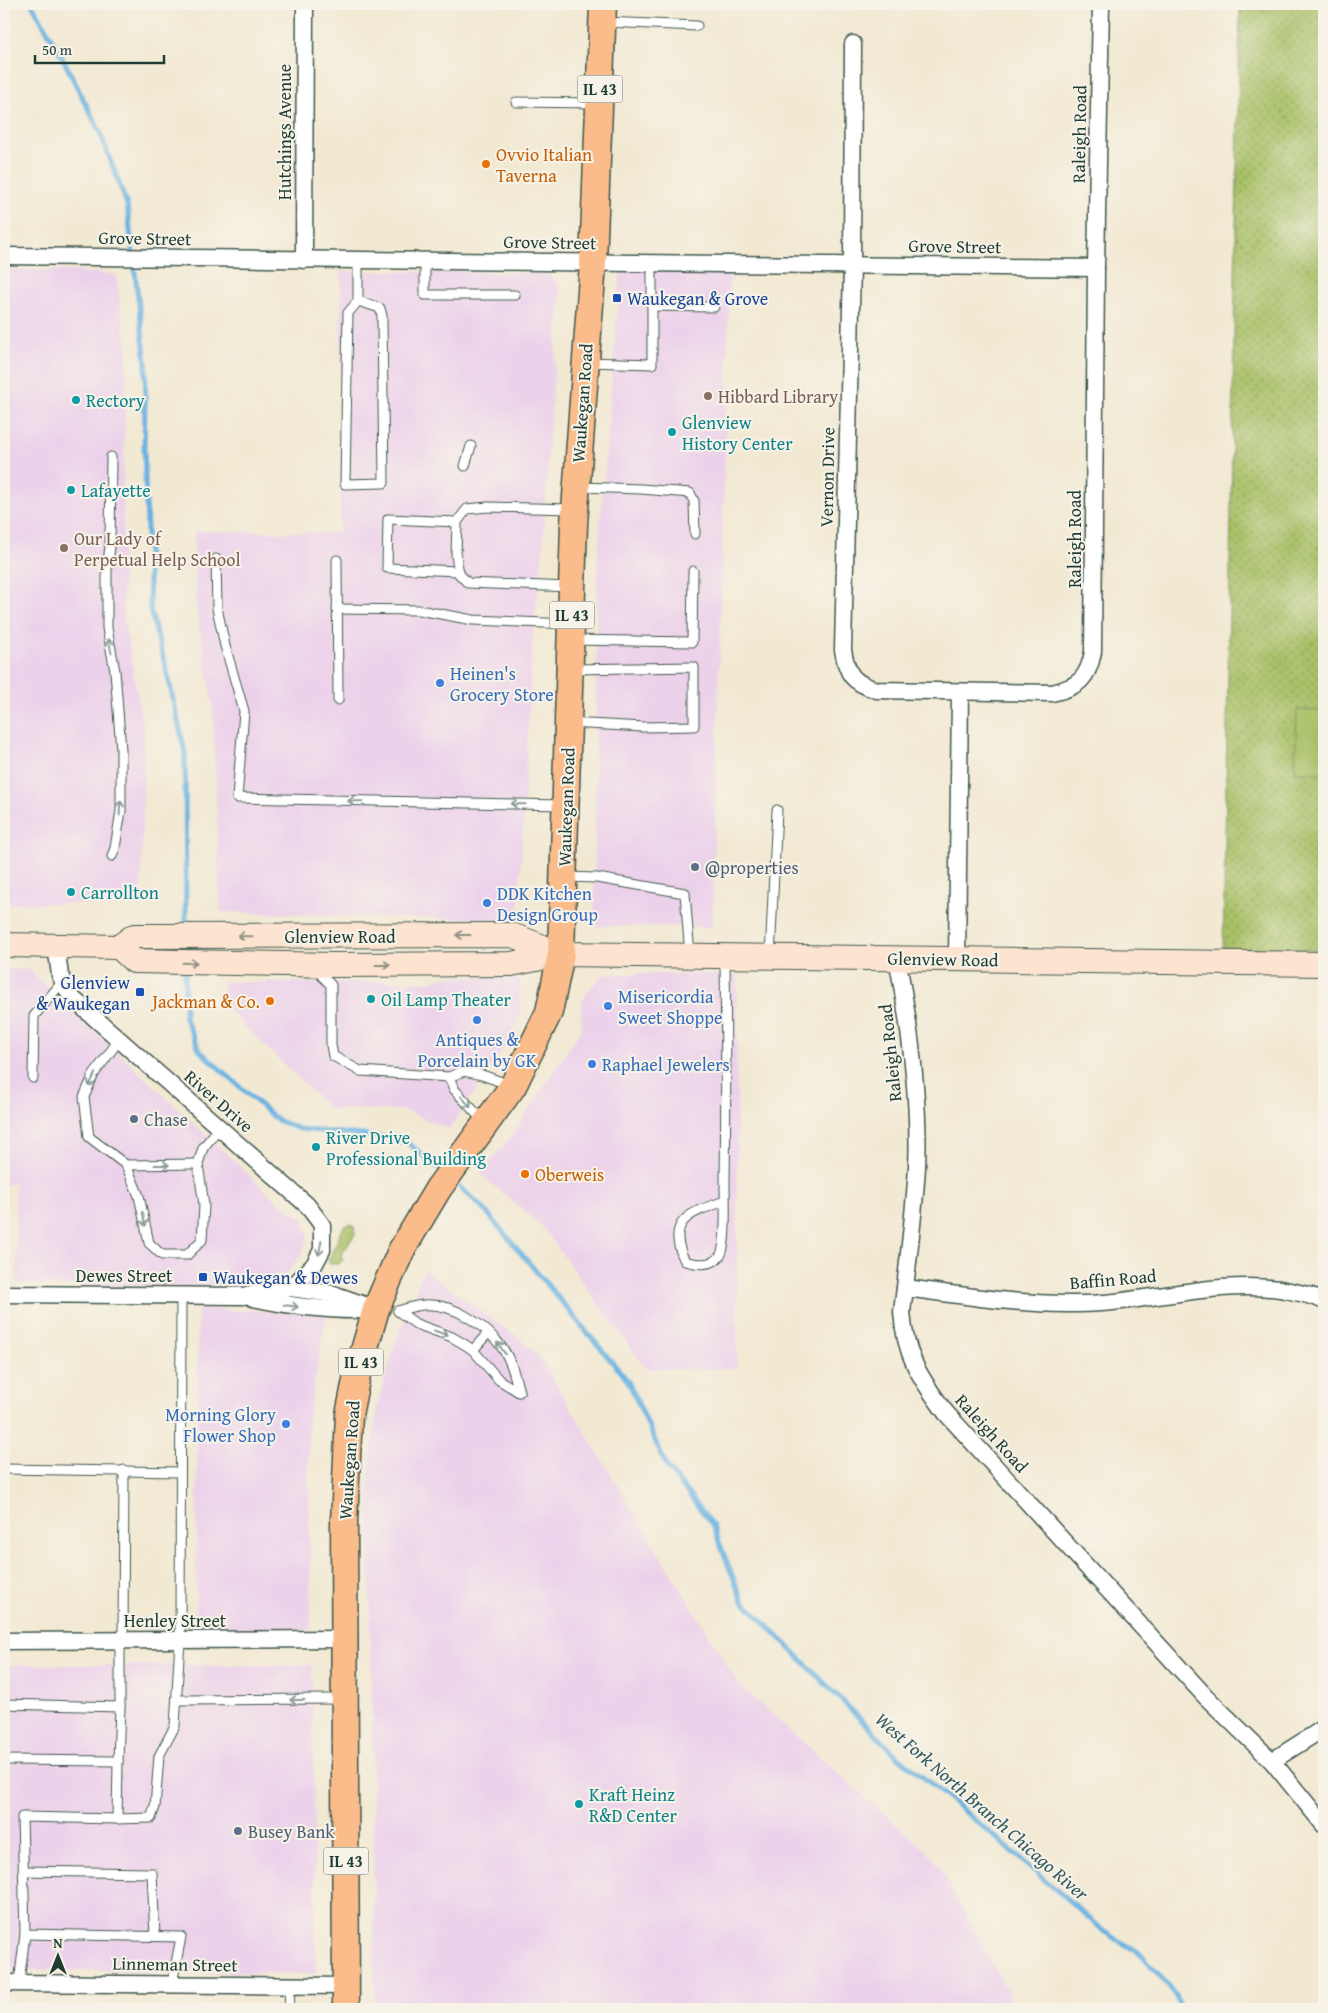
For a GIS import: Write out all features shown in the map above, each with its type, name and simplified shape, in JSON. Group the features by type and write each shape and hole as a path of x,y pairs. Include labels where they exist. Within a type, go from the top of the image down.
{"main road":[{"name":"Waukegan Road","path":"346,1998 346,1639 344,1522 349,1415 357,1375 376,1309 401,1251 438,1189 513,1086 549,1012 561,954 576,498 592,263 603,13"},
{"name":"Glenview Road","path":"4,945 119,947 134,936 512,935 561,954"},
{"name":"Glenview Road","path":"119,947 134,961 220,963 331,972 512,964 561,954 1324,964"}],"street":[{"name":"Hutchings Avenue","path":"304,260 305,4"},
{"name":"Raleigh Road","path":"960,692 1052,693 1065,690 1084,678 1090,666 1093,652 1096,268 1101,4"},
{"name":"Vernon Drive","path":"853,44 852,265 843,650 846,666 857,682 877,690 960,692"},
{"name":"Grove Street","path":"4,256 1096,268"},
{"path":"957,960 960,692"},
{"name":"River Drive","path":"56,946 60,975 71,996 307,1205 322,1225 322,1250 314,1265 291,1288"},
{"name":"Raleigh Road","path":"897,958 907,1010 916,1117 917,1166 902,1312 908,1350 928,1388 946,1413 1206,1697 1272,1761 1324,1825"},
{"name":"Baffin Road","path":"905,1288 1030,1303 1075,1304 1118,1302 1201,1289 1235,1287 1297,1292 1324,1301"},
{"name":"Dewes Street","path":"4,1294 243,1296 291,1288 333,1294 376,1309"},
{"name":"Dewes Street","path":"243,1296 292,1306 327,1310 376,1309"},
{"name":"Henley Street","path":"4,1641 346,1639"},
{"path":"1272,1761 1324,1728"},
{"name":"Linneman Street","path":"12,1983 290,1986 346,1998"}],"lane":[{"path":"603,13 697,26"},
{"path":"516,102 599,103"},
{"path":"358,260 358,301 348,313 345,484 384,483 382,316 380,308 358,301"},
{"path":"425,261 425,295 515,296"},
{"path":"585,362 652,364 652,263"},
{"path":"652,306 714,307"},
{"path":"465,466 471,446"},
{"path":"111,457 107,628 115,671 121,750 121,811 112,856"},
{"path":"573,587 468,583 459,574 456,555 457,522 467,509 576,498 641,489 690,493 694,501 695,534"},
{"path":"457,522 388,519 387,568 459,571"},
{"path":"216,559 217,608 225,646 244,712 237,798 566,805"},
{"path":"337,560 338,700"},
{"path":"338,610 420,610 473,620 571,632 692,642 693,571"},
{"path":"569,723 644,727 694,726 694,667 571,669"},
{"path":"770,957 776,810"},
{"path":"564,877 597,878 685,893 690,956"},
{"path":"725,956 725,1201 724,1246 720,1256 712,1263 696,1264 685,1261 676,1240 678,1229 683,1221 701,1210 725,1201"},
{"path":"331,972 333,1056 360,1071 449,1077 464,1071 513,1086"},
{"path":"33,1078 34,1016 63,981"},
{"path":"119,1040 94,1074 84,1097 89,1137 126,1165 139,1196 148,1243 162,1255 186,1255 202,1240 204,1205 198,1164 203,1148 219,1128"},
{"path":"449,1077 454,1089 486,1125"},
{"path":"126,1165 198,1164"},
{"path":"12,1983 25,1934 22,1817 151,1818 155,1807 159,1756 175,1726 180,1640 181,1295"},
{"path":"425,1304 443,1307 462,1314 488,1333 503,1349 514,1371 519,1392 499,1380 473,1350 452,1338 416,1324 398,1311 425,1304"},
{"path":"473,1350 488,1333"},
{"path":"4,1469 180,1472"},
{"path":"117,1819 124,1470"},
{"path":"177,1700 346,1699"},
{"path":"4,1704 120,1707"},
{"path":"4,1760 118,1761"},
{"path":"24,1871 152,1874 154,1936"},
{"path":"25,1934 181,1936 172,1984"},
{"path":"290,1986 290,2009"}],"shaded area":[{"path":"621,266 730,269 712,927 594,926 597,568"},
{"name":"Our Lady of Perpetual Help School","path":"4,270 79,271 116,275 127,348 123,484 123,612 144,734 141,905 4,903"},
{"path":"341,271 547,273 561,287 549,435 542,560 533,634 518,921 220,912 213,705 196,607 194,531 340,533"},
{"path":"4,969 28,969 281,1205 304,1219 308,1236 303,1252 289,1271 247,1288 17,1284 15,1184 4,1184"},
{"path":"604,974 737,974 737,1369 646,1369 541,1225 480,1174 513,1134 581,1030 582,1001 593,985"},
{"path":"445,977 520,977 520,1015 506,1045 449,1129 402,1110 330,1109 223,1005 223,982 429,982"},
{"name":"Kraft Heinz R&D Center","path":"424,1270 516,1336 539,1356 739,1685 934,1858 1017,2009 375,2009 369,1474 377,1407 396,1340"},
{"path":"198,1309 327,1313 308,1419 311,1630 196,1630"},
{"path":"4,1665 312,1665 316,1974 4,1969"}],"green space":[{"path":"1240,4 1324,4 1324,950 1223,950"},
{"path":"1297,710 1324,711 1323,773 1295,772"},
{"path":"351,1224 355,1227 355,1234 342,1254 343,1260 339,1264 330,1264 328,1260 344,1226"}],"waterway":[{"name":"West Fork North Branch Chicago River","path":"32,4 63,59 100,132 127,205 146,364 144,447 150,609 166,668 185,752 186,929"},
{"name":"West Fork North Branch Chicago River","path":"185,967 185,1018 200,1051 277,1120 299,1129 384,1137 408,1143 442,1171"},
{"name":"West Fork North Branch Chicago River","path":"452,1180 483,1208 628,1381 667,1467 712,1524 742,1600 896,1755 987,1830 1104,1931 1143,1956 1176,1995 1180,2009"}],"place":[{"name":"Ovvio Italian Taverna","path":"486,164"},
{"name":"Waukegan & Grove","path":"617,298"},
{"name":"Hibbard Library","path":"708,396"},
{"name":"Rectory","path":"76,400"},
{"name":"Glenview History Center","path":"672,432"},
{"name":"Lafayette","path":"71,490"},
{"name":"Our Lady of Perpetual Help School","path":"64,548"},
{"name":"Heinen's Grocery Store","path":"440,683"},
{"name":"@properties","path":"695,867"},
{"name":"Carrollton","path":"71,892"},
{"name":"DDK Kitchen Design Group","path":"487,903"},
{"name":"Glenview & Waukegan","path":"140,992"},
{"name":"Oil Lamp Theater","path":"371,999"},
{"name":"Jackman & Co.","path":"270,1001"},
{"name":"Misericordia Sweet Shoppe","path":"608,1006"},
{"name":"Antiques & Porcelain by GK","path":"477,1020"},
{"name":"Raphael Jewelers","path":"592,1064"},
{"name":"Chase","path":"134,1119"},
{"name":"River Drive Professional Building","path":"316,1147"},
{"name":"Oberweis","path":"525,1174"},
{"name":"Waukegan & Dewes","path":"203,1277"},
{"name":"Morning Glory Flower Shop","path":"286,1424"},
{"name":"Kraft Heinz R&D Center","path":"579,1804"},
{"name":"Busey Bank","path":"238,1831"}]}
